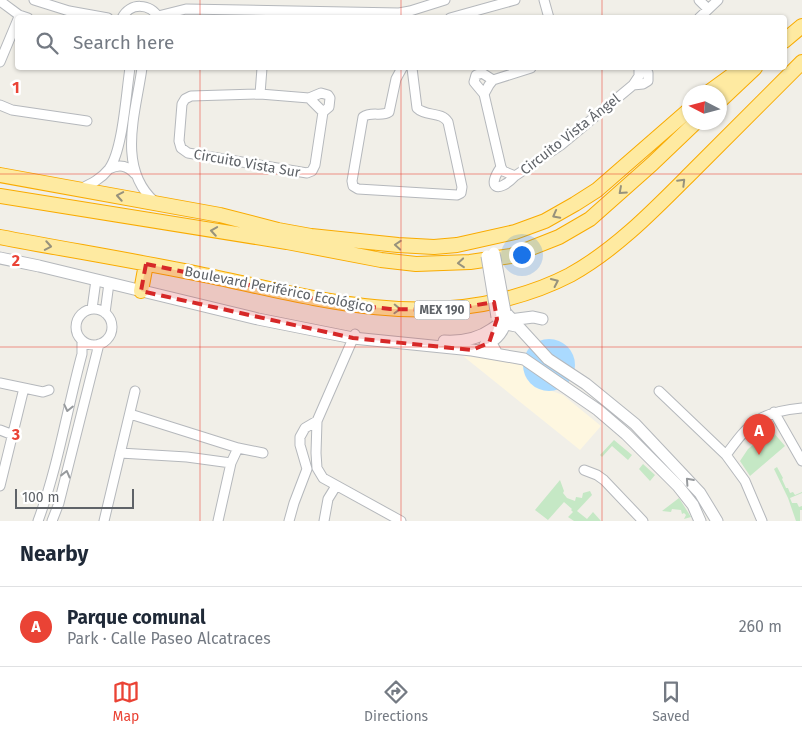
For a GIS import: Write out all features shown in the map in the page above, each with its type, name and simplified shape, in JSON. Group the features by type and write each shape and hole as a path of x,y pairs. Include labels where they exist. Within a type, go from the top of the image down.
{"highway":[{"path":"787,38 802,26"},
{"name":"Boulevard Periférico Ecológico","path":"0,237 146,264 336,303 390,309 447,310 480,305 533,291 570,275 602,254 632,230 802,62"},
{"path":"719,85 739,70"},
{"path":"727,94 753,70"},
{"path":"0,175 220,215 290,233 434,247 487,239 545,221 585,198 682,116"},
{"path":"0,196 287,242 381,260 416,264 446,264 512,256 559,237 590,219 688,130"},
{"path":"0,190 32,191 73,188"},
{"path":"220,215 254,233 287,242"},
{"path":"141,289 146,264"}],"street":[{"path":"34,0 69,11 91,15"},
{"path":"165,15 186,9 265,14 399,15 410,14 445,0"},
{"path":"461,15 515,0"},
{"path":"544,0 548,15"},
{"path":"699,0 708,9"},
{"path":"702,15 718,0"},
{"path":"0,2 18,15"},
{"path":"124,15 133,7 151,4"},
{"path":"0,62 15,30"},
{"path":"73,188 99,179 109,169 116,156 130,70"},
{"path":"142,70 131,156 135,174 143,190 155,203"},
{"path":"260,94 262,70"},
{"path":"401,70 396,79 390,112 386,114 367,114 363,117 352,181 353,186 358,190 457,195 461,192 462,188 448,122 443,116 422,112 417,108 412,70"},
{"path":"484,94 493,80 525,70"},
{"name":"Circuito Vista Ángel","path":"493,80 482,73 476,75 474,82 484,94 501,167 508,174 516,176 561,145 633,85 639,76 639,70"},
{"name":"Circuito Vista Sur","path":"321,93 328,95 330,103 323,112 315,165 312,171 307,173 188,153 181,148 179,132 182,104 185,99 191,96 260,94 309,98 321,93"},
{"path":"309,98 323,112"},
{"path":"0,105 12,110 87,121"},
{"path":"109,169 123,166 135,174"},
{"path":"501,167 494,179 494,183 500,188 516,176"},
{"path":"472,350 490,343 500,334 501,320 487,239"},
{"path":"0,258 141,289 258,319 354,335 472,350 524,359 598,410 626,434 678,486 692,505 700,521"},
{"path":"92,309 96,280"},
{"path":"105,313 109,283"},
{"path":"38,521 60,446 82,354 82,341 76,330 77,320 86,311 92,309 105,313 111,320 112,330 106,341 90,345 82,341"},
{"path":"354,335 457,342 485,334 501,320 542,318"},
{"path":"501,320 520,329 539,350 563,370 606,399 635,424 700,493 717,521"},
{"path":"354,335 317,421 315,448 317,468 323,478 401,521"},
{"path":"490,343 497,354"},
{"path":"52,521 59,503 99,344"},
{"path":"530,362 535,359 539,350"},
{"path":"555,381 563,370"},
{"path":"0,383 43,392 50,390"},
{"path":"0,486 24,388"},
{"path":"104,521 135,391"},
{"path":"659,391 726,455 745,481 762,521"},
{"path":"598,410 606,399"},
{"path":"726,455 739,438 762,416 774,412 802,408"},
{"path":"774,412 802,461"},
{"path":"130,414 238,448 263,452"},
{"path":"289,521 306,469 300,437 305,428 317,421"},
{"path":"626,434 635,424"},
{"path":"0,430 13,435"},
{"path":"218,521 231,463 238,448"},
{"path":"120,453 187,457 231,463"},
{"path":"306,469 317,468"},
{"path":"584,470 604,480 643,521"},
{"path":"324,521 328,499 336,486"}],"highlighted area":[{"path":"146,264 336,303 390,309 447,310 494,302 497,319 489,343 472,350 353,338 141,291"}],"shaded area":[{"path":"463,356 523,363 525,376 530,383 563,395 601,426 580,450"}],"green space":[{"path":"773,432 785,446 750,476 740,461 748,449 767,433"},
{"path":"614,440 632,455 628,460 612,446 602,457 600,455"},
{"path":"643,464 655,475 650,481 639,469"},
{"path":"777,467 790,493 793,492 795,495 802,492 790,498 792,503 797,503 799,507 802,506 800,521 796,521 788,498 774,469"},
{"path":"560,480 563,493 567,498 575,501 576,497 582,498 583,493 590,491 592,495 577,511 587,519 593,512 601,521 574,521 568,517 573,512 572,509 564,502 548,520 535,510"},
{"path":"679,498 691,517 684,519 686,515 682,514 681,510 662,511"}],"water":[{"path":"549,339 563,343 571,351 575,365 571,379 563,387 549,391 535,387 527,379 523,365 527,351 535,343"}],"place":[{"name":"Parque comunal","path":"759,455"}]}
